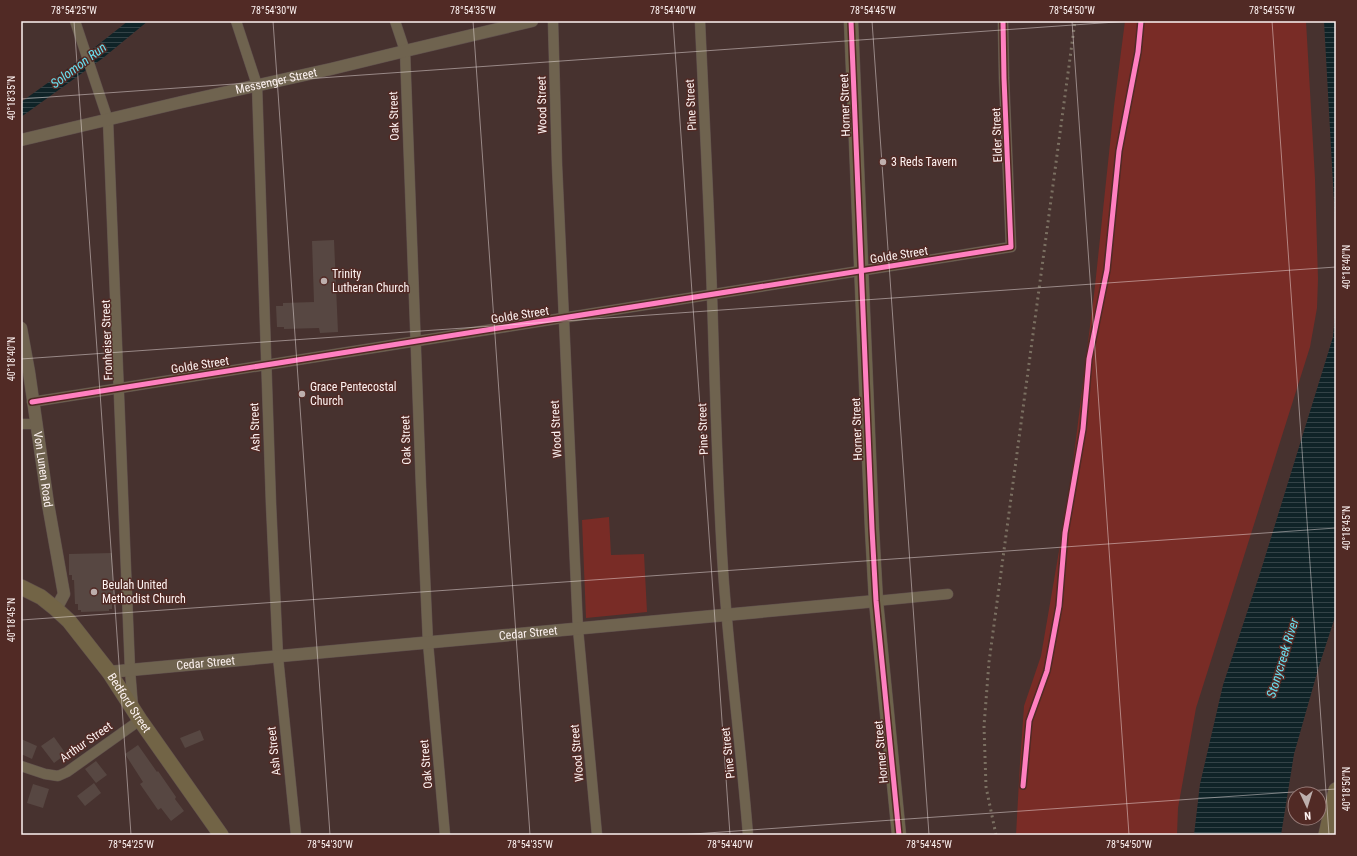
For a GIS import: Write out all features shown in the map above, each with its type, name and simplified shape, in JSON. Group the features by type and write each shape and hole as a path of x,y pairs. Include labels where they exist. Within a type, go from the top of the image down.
{"main road":[{"name":"Horner Street","path":"851,21 876,601 899,835"},
{"name":"Bedford Street","path":"21,587 41,597 69,621 108,672 221,835"},
{"path":"1326,835 1336,790"}],"street":[{"name":"Fronheiser Street","path":"75,21 108,120 130,670 137,715"},
{"name":"Ash Street","path":"236,21 257,85 266,365 278,657 296,835"},
{"name":"Oak Street","path":"395,21 405,51 428,643 445,835"},
{"name":"Messenger Street","path":"21,140 332,69 532,21"},
{"name":"Wood Street","path":"553,21 556,165 578,629 598,835"},
{"name":"Pine Street","path":"700,21 712,294 717,452 726,615 741,750 748,835"},
{"name":"Elder Street","path":"1004,21 1004,78 1011,247"},
{"name":"Golde Street","path":"32,402 1011,247"},
{"name":"Von Lunen Road","path":"21,328 23,356 36,424 64,594 56,609"},
{"path":"21,424 36,424"},
{"name":"Cedar Street","path":"108,672 948,594"},
{"name":"Arthur Street","path":"21,766 45,774 58,776 67,772 137,715"}],"shaded area":[{"path":"1125,21 1306,21 1315,179 1318,279 1317,308 1310,347 1196,708 1178,808 1177,835 1016,835 1024,706 1041,656 1070,487 1095,286 1114,106"},
{"path":"609,517 611,555 644,554 647,612 586,618 582,520"}],"water":[{"name":"Solomon Run","path":"128,21 148,21 103,58 21,117 21,102 70,67"},
{"path":"1324,21 1336,21 1336,299 1335,220"},
{"name":"Stonycreek River","path":"1336,301 1336,614 1319,666 1294,754 1289,786 1287,786 1287,798 1281,835 1194,835 1200,784 1223,685 1261,570 1333,337"}],"building":[{"name":"Trinity Lutheran Church","path":"334,240 338,332 320,333 319,328 284,329 284,327 277,327 276,306 283,306 283,303 314,302 312,241"},
{"name":"Beulah United Methodist Church","path":"112,553 114,604 112,604 112,609 109,609 109,611 81,612 81,610 78,610 78,604 75,604 74,580 72,580 72,575 69,575 69,554"},
{"path":"200,730 204,740 185,748 180,738"},
{"path":"54,737 66,754 54,763 41,746"},
{"path":"21,739 37,746 32,759 21,754"},
{"path":"138,745 157,772 158,771 184,811 171,821 161,808 158,810 140,784 143,782 125,754"},
{"path":"96,761 107,775 96,783 85,769"},
{"path":"94,783 101,793 85,806 77,796"},
{"path":"33,784 49,789 43,808 27,803"}],"railway":[{"path":"996,835 986,787 984,726 989,662 1075,21"}],"cycle path":[{"path":"851,21 876,601 899,835"},
{"path":"32,402 1011,247 1003,21"},
{"path":"1023,786 1029,721 1047,671 1059,606 1065,533 1083,429 1089,359 1107,270 1119,151 1138,52 1141,21"}],"place":[{"name":"3 Reds Tavern","path":"883,162"},
{"name":"Trinity Lutheran Church","path":"324,281"},
{"name":"Grace Pentecostal Church","path":"302,394"},
{"name":"Beulah United Methodist Church","path":"94,592"}]}
